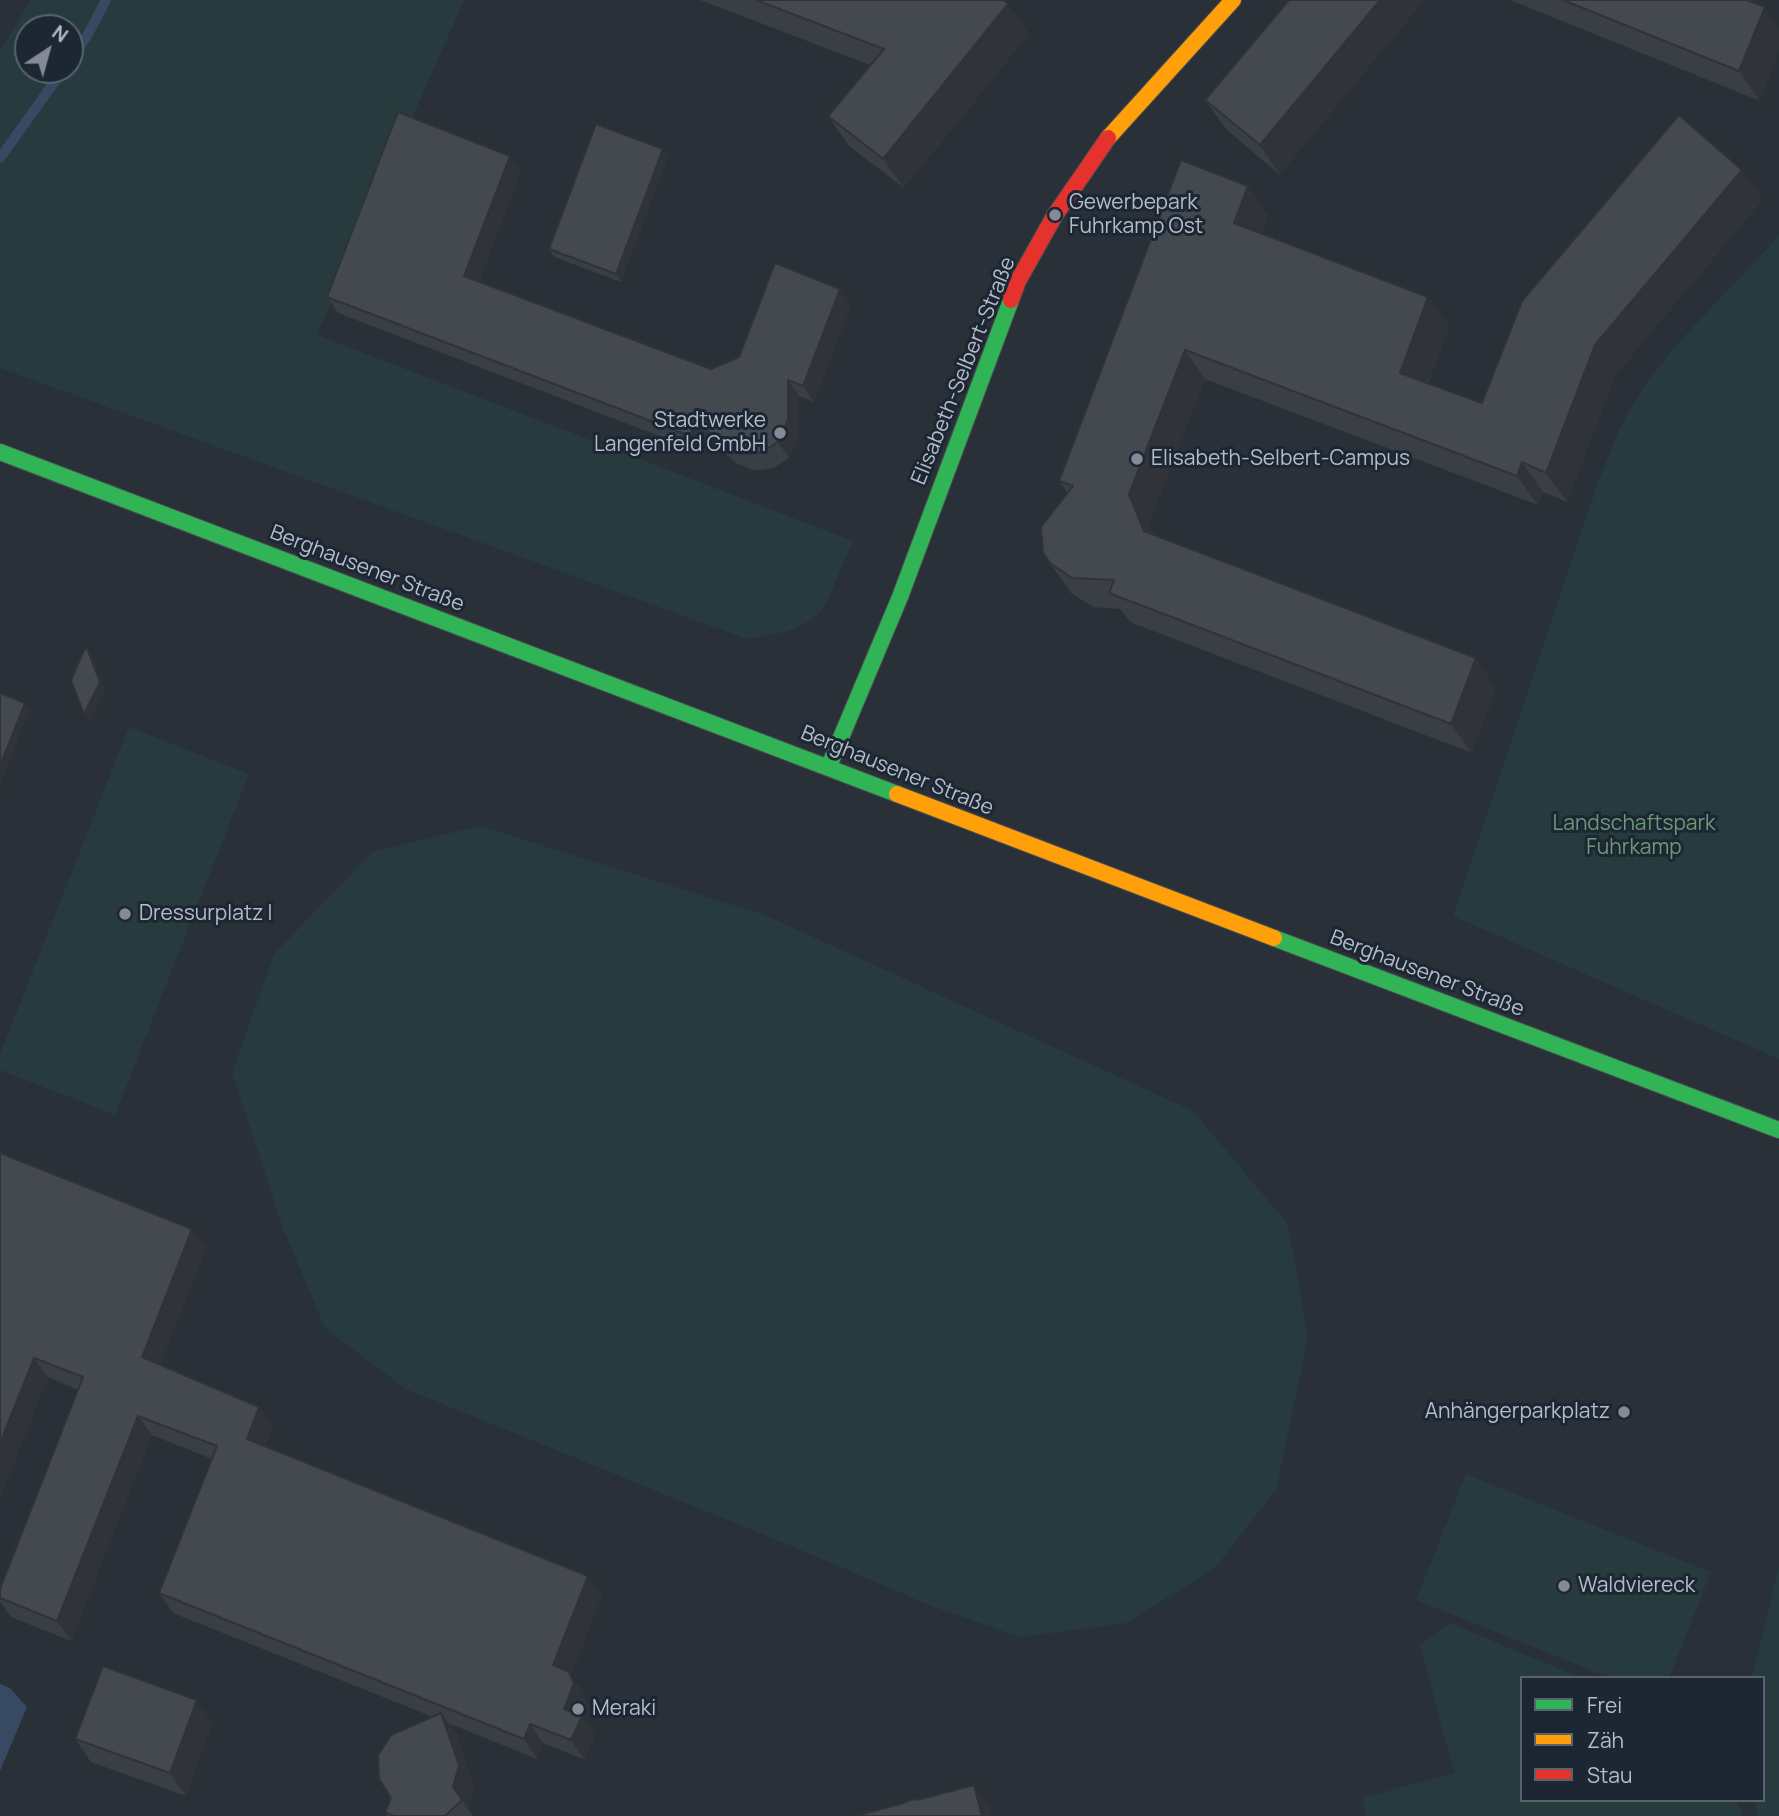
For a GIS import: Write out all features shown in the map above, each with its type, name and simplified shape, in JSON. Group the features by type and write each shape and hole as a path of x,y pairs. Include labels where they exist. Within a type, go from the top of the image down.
{"main road":[{"name":"Elisabeth-Selbert-Straße","path":"829,766 900,597 1018,281 1055,215 1115,128 1233,0"},
{"name":"Berghausener Straße","path":"0,452 1779,1130"}],"green space":[{"path":"31,0 464,0 317,335 853,541 825,606 816,616 785,632 747,639 0,368 0,50 14,27 14,84 84,84 84,14 22,14"},
{"name":"Landschaftspark Fuhrkamp","path":"1779,236 1779,1059 1453,916 1600,477 1620,427 1648,380 1677,344"},
{"name":"Dressurplatz I","path":"129,727 249,774 115,1115 0,1070 0,1054"},
{"path":"480,826 765,915 1193,1111 1288,1224 1308,1338 1276,1490 1215,1568 1127,1623 1020,1637 934,1607 406,1389 325,1328 284,1231 232,1073 274,954 372,852"},
{"name":"Waldviereck","path":"1466,1474 1711,1572 1670,1676 1606,1676 1416,1600"},
{"path":"1779,1566 1779,1816 1758,1816 1754,1802 1765,1802 1765,1676 1752,1676"},
{"path":"1450,1623 1576,1676 1520,1676 1520,1802 1738,1802 1742,1816 1366,1816 1362,1798 1454,1773 1420,1645"}],"water":[{"path":"0,1684 10,1688 27,1707 0,1771"}],"building":[{"path":"756,0 1003,0 1008,4 883,159 828,116 884,49"},
{"path":"1289,0 1380,0 1260,145 1205,100"},
{"path":"1563,0 1747,0 1765,7 1739,71"},
{"path":"398,112 510,156 464,276 711,369 739,357 775,263 840,289 803,386 788,380 788,420 778,442 762,452 741,454 723,446 696,419 690,436 327,297"},
{"path":"1679,115 1742,170 1595,345 1546,473 1522,462 1517,476 1185,350 1129,494 1144,531 1476,658 1451,724 1109,593 1114,580 1072,578 1050,563 1043,552 1041,527 1073,486 1059,481 1181,160 1248,186 1234,223 1428,297 1400,373 1482,403 1522,301"},
{"path":"596,124 663,149 616,274 549,249"},
{"path":"86,646 100,682 84,714 71,680"},
{"path":"0,693 25,703 0,766"},
{"path":"0,1153 192,1229 142,1357 259,1407 247,1439 588,1576 553,1665 569,1672 574,1683 564,1709 582,1716 571,1740 530,1724 524,1739 159,1593 217,1446 138,1416 57,1621 0,1598 0,1589 83,1377 34,1358 0,1443"},
{"path":"103,1666 197,1700 170,1773 75,1739"},
{"path":"441,1713 459,1765 453,1787 462,1800 445,1816 394,1816 385,1812 391,1798 379,1779 378,1755 391,1735"},
{"path":"974,1785 982,1816 856,1816 917,1798"}],"waterway":[{"path":"84,40 106,0"},
{"path":"0,158 53,84"}],"traffic: fast":[{"path":"829,766 900,597 1011,300"},
{"path":"0,452 897,794"},
{"path":"1274,938 1779,1130"}],"traffic: slow":[{"path":"1108,138 1233,0"},
{"path":"897,794 1274,938"}],"traffic: jam":[{"path":"1011,300 1018,281 1055,215 1108,138"}],"place":[{"name":"Gewerbepark Fuhrkamp Ost","path":"1055,215"},
{"name":"Stadtwerke Langenfeld GmbH","path":"780,433"},
{"name":"Elisabeth-Selbert-Campus","path":"1137,459"},
{"name":"Dressurplatz I","path":"125,914"},
{"name":"Anhängerparkplatz","path":"1624,1412"},
{"name":"Waldviereck","path":"1564,1586"},
{"name":"Meraki","path":"578,1709"}]}
